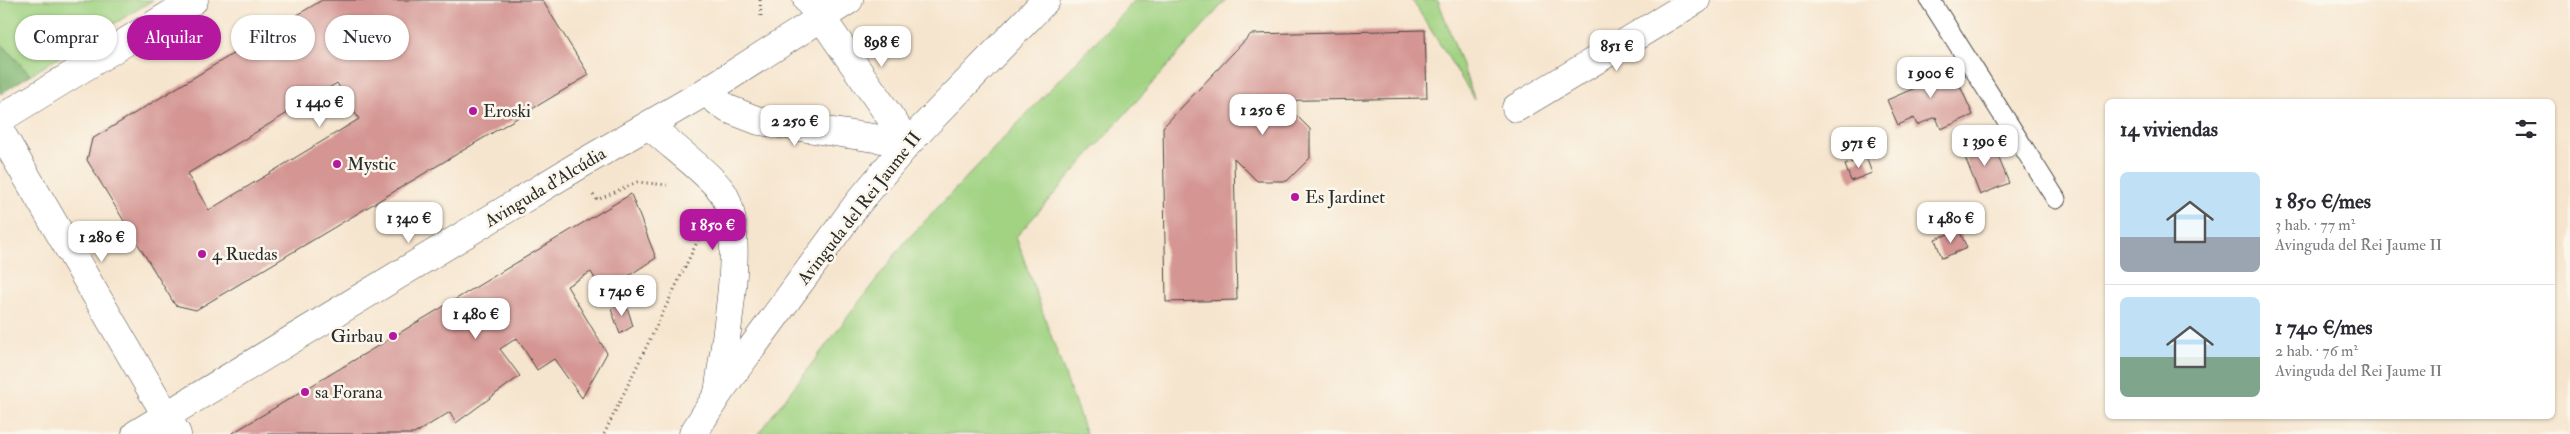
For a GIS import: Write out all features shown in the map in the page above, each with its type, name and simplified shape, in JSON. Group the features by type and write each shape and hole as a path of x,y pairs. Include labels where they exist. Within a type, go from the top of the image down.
{"street":[{"path":"0,119 194,0"},
{"name":"Avinguda d'Alcúdia","path":"136,434 171,425 576,167 650,126 705,92 814,9 849,0"},
{"name":"Avinguda del Rei Jaume II","path":"693,434 718,394 858,203 908,142 1046,0"},
{"path":"1516,108 1696,0"},
{"path":"814,9 908,142"},
{"path":"705,92 728,110 760,121 908,142"},
{"path":"650,126 722,193 732,214 734,255 718,394"},
{"path":"0,131 171,425"}],"lane":[{"path":"1930,0 2056,199"}],"path":[{"path":"576,167 597,200 637,182 669,185"},
{"path":"604,434 700,236 700,229"}],"green space":[{"path":"0,0 153,0 117,22 117,15 15,15 15,58 0,42"},
{"path":"1135,0 1226,0 1016,237 1086,434 758,434 905,242"},
{"path":"1412,0 1438,0 1475,100"},
{"path":"0,42 30,75 0,94"},
{"path":"16,60 55,60 30,75"}],"building":[{"path":"322,0 542,0 589,75 196,310 175,305 87,160 92,139 231,55 231,60 315,60 315,15 297,15","holes":["337,83 359,119 209,210 187,174"]},
{"path":"1425,30 1427,98 1258,101 1255,105 1286,105 1310,129 1310,158 1287,181 1257,181 1234,158 1237,300 1166,302 1163,127 1251,34"},
{"path":"1933,62 1940,76 1953,70 1973,115 1941,129 1936,117 1917,125 1914,118 1898,125 1887,100 1915,88 1908,73"},
{"path":"1991,139 2009,183 1980,195 1962,150"},
{"path":"1866,157 1872,173 1851,181 1845,165"},
{"path":"631,194 656,258 619,282 620,285 605,295 591,272 567,286 607,353 582,398 554,359 537,370 517,338 500,349 520,376 456,423 450,412 414,434 231,434"},
{"path":"1959,230 1967,248 1942,258 1935,239"},
{"path":"625,301 633,326 620,334 611,309"}],"place":[{"name":"Eroski","path":"473,111"},
{"name":"Mystic","path":"337,164"},
{"name":"Es Jardinet","path":"1295,197"},
{"name":"4 Ruedas","path":"202,254"},
{"name":"Girbau","path":"393,336"},
{"name":"sa Forana","path":"305,392"}]}
